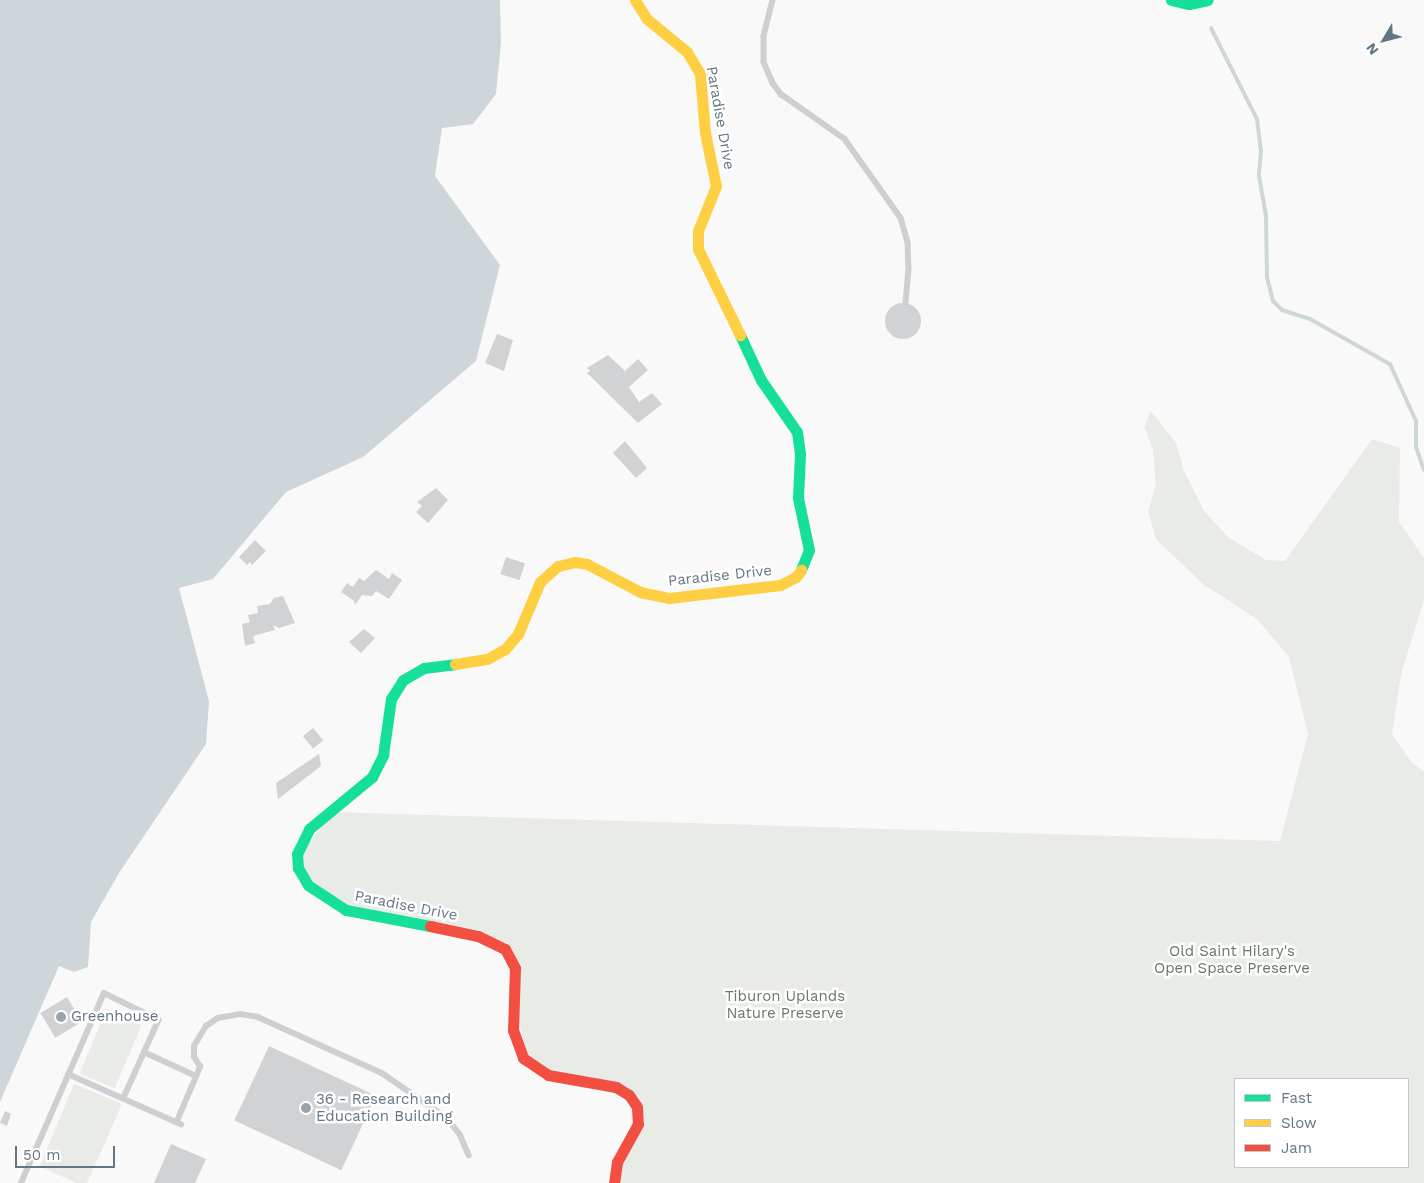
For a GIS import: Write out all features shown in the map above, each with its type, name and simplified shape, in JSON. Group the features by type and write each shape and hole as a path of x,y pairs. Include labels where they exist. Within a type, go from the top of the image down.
{"street":[{"path":"1171,0 1189,4 1208,0"},
{"name":"Paradise Drive","path":"614,1183 617,1162 638,1124 637,1107 629,1095 616,1087 548,1075 523,1058 513,1030 515,968 505,949 478,936 346,910 308,885 298,868 296,854 309,829 372,776 383,755 391,698 403,680 424,668 487,659 505,650 518,634 540,582 558,566 575,562 587,564 640,592 669,598 726,589 780,584 796,577 806,563 809,550 798,498 800,454 797,432 761,380 698,249 698,231 713,199 716,178 705,133 700,74 687,52 647,19 636,1"}],"lane":[{"path":"773,0 764,36 764,62 773,83 781,94 845,139 901,218 908,242 909,269 906,303"},
{"path":"21,1183 104,993 159,1020 124,1098"},
{"path":"68,1074 179,1122 200,1067 194,1057 194,1046 206,1026 218,1018 240,1014 258,1017 382,1073 446,1117 460,1134 469,1155"},
{"path":"144,1052 196,1076"}],"green space":[{"name":"Tiburon Uplands Nature Preserve","path":"1151,411 1176,443 1184,471 1204,511 1229,538 1266,560 1285,561 1372,439 1400,448 1399,522 1424,558 1424,600 1401,674 1392,735 1413,764 1424,771 1424,1183 614,1183 634,1132 633,1100 528,1064 505,949 329,901 297,861 331,812 1280,841 1308,734 1289,657 1257,619 1203,584 1156,539 1148,511 1156,485 1153,449 1144,427"},
{"path":"107,1009 142,1024 115,1088 80,1073"},
{"path":"74,1084 122,1104 87,1183 76,1183 40,1166"}],"shaded area":[{"path":"0,0 500,0 501,43 496,94 473,124 442,128 435,176 500,265 476,361 363,457 286,492 213,579 179,588 209,701 206,744 119,873 91,922 88,967 74,972 59,966 0,1102"}],"building":[{"path":"903,303 910,304 916,308 920,314 920,328 916,334 910,338 903,339 896,338 890,334 886,328 885,321 886,314 890,308 896,304"},
{"path":"497,334 513,340 504,371 485,363"},
{"path":"608,355 625,371 638,359 648,370 629,387 639,402 652,393 662,404 638,423 587,373 590,371 587,368"},
{"path":"625,441 647,468 636,478 613,453"},
{"path":"436,488 448,500 428,523 416,512 422,506 417,502"},
{"path":"255,540 266,551 252,565 250,562 247,565 239,557"},
{"path":"506,557 525,563 519,580 500,574"},
{"path":"376,570 389,579 392,573 402,580 389,599 376,591 372,596 362,595 355,605 354,601 341,592 347,583 353,587 359,578 364,581"},
{"path":"283,596 295,623 279,628 273,625 275,630 253,636 255,643 245,646 242,624 250,622 248,615 258,613 257,606 270,604 274,598"},
{"path":"364,629 375,638 361,653 349,642"},
{"path":"313,728 323,740 313,749 303,736"},
{"path":"319,754 321,766 278,799 276,783"},
{"name":"Greenhouse","path":"67,997 82,1022 55,1038 40,1013"},
{"name":"36 - Research and Education Building","path":"269,1046 376,1096 341,1170 234,1120"},
{"path":"5,1111 11,1114 7,1126 0,1123"},
{"path":"171,1144 206,1159 195,1183 154,1183"}],"waterway":[{"path":"1211,28 1257,119 1261,151 1259,176 1266,216 1267,277 1273,301 1282,310 1310,319 1390,364 1416,421 1416,447 1424,470"}],"traffic: fast":[{"path":"1171,0 1189,4 1208,0"},
{"path":"740,335 761,380 797,432 800,454 798,498 809,550 801,570"},
{"path":"430,926 346,910 308,885 298,868 297,854 309,829 372,777 383,755 391,699 403,680 424,668 455,664"}],"traffic: slow":[{"path":"635,0 647,19 687,52 700,74 705,133 716,186 698,231 698,249 740,335"},
{"path":"455,664 487,659 505,649 518,634 540,582 558,566 575,562 587,564 640,592 669,598 780,585 796,577 801,570"}],"traffic: jam":[{"path":"430,926 478,936 505,949 515,968 513,1030 523,1058 548,1075 616,1087 629,1095 637,1107 638,1124 617,1162 614,1183"}],"place":[{"name":"Greenhouse","path":"61,1017"},
{"name":"36 - Research and Education Building","path":"306,1108"}],"park label":[{"name":"Old Saint Hilary's Open Space Preserve","path":"1232,960"}]}
